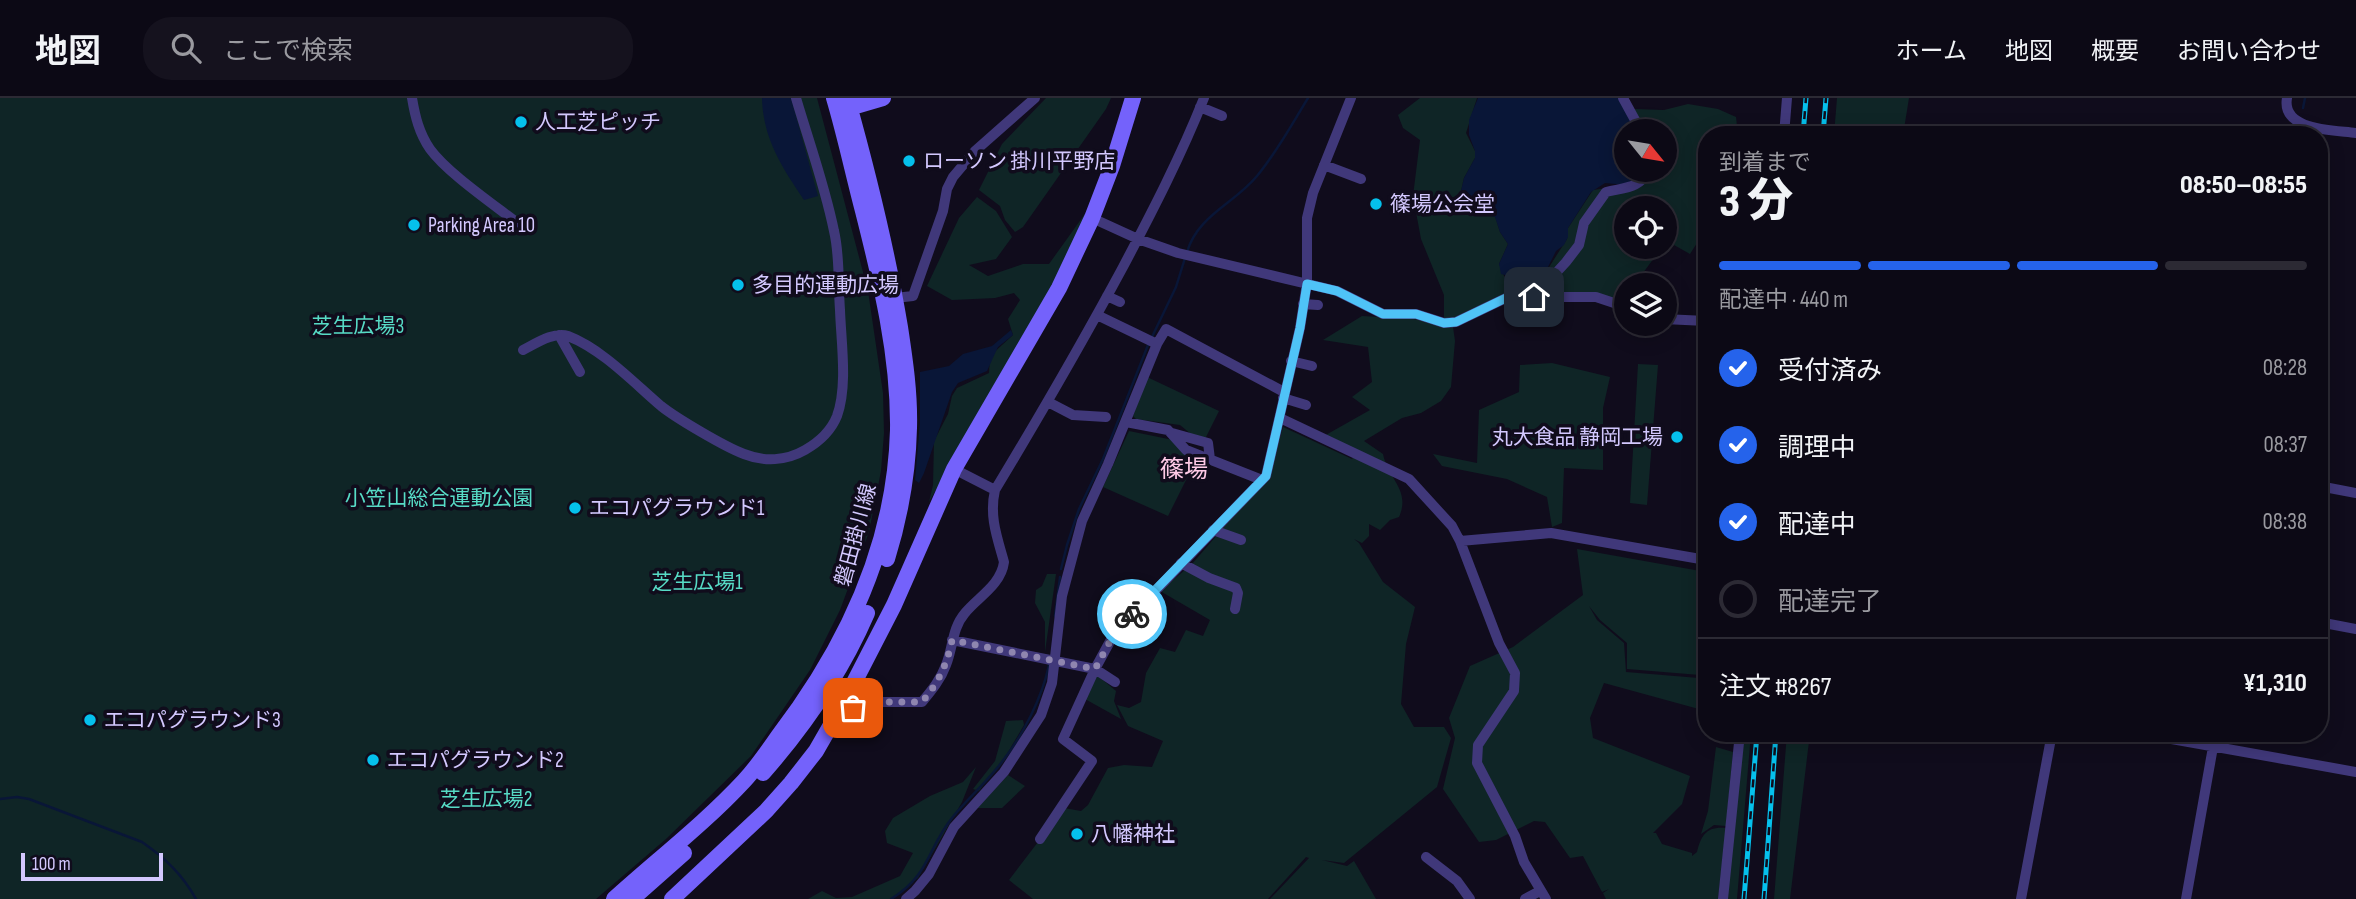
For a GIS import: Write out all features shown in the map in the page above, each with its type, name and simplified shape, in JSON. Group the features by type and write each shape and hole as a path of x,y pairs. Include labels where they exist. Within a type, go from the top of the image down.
{"main road":[{"path":"842,104 883,98"},
{"path":"672,899 783,792 816,751 843,705 894,605 954,469 1059,288 1092,218 1125,132 1133,98"},
{"name":"磐田掛川線","path":"632,899 741,799 783,749 828,687 866,614 895,531 908,454 907,390 895,298 881,230 842,104"},
{"name":"磐田掛川線","path":"614,899 746,780 794,716 819,680 851,620 864,592 881,540 896,462 896,385 890,331 842,104"}],"street":[{"path":"412,98 421,132 438,158 525,229"},
{"path":"523,350 559,335 571,338 609,361 664,408 743,454 771,460 788,458 808,449 824,436 836,418 841,396 842,350 835,232 796,98"},
{"path":"895,298 913,296 953,177 975,151 1035,98"},
{"path":"1040,839 1092,761 1063,739 1114,634 1262,480 1269,464 1307,284 1307,219 1324,165 1352,98"},
{"path":"1623,98 1634,119"},
{"path":"1785,126 1787,98"},
{"path":"2287,98 2288,114 2301,126"},
{"path":"843,705 853,708 864,702 922,702 935,687 947,664 952,640 964,614 990,589 1003,567 1004,562 993,525 992,504 995,490 1048,402 1138,239 1182,152 1202,103 1222,117"},
{"path":"2328,131 2356,133"},
{"path":"1324,165 1361,179"},
{"path":"1534,297 1579,245 1584,223 1605,192 1640,182"},
{"path":"1092,218 1138,239 1178,253 1337,291 1383,314 1416,314 1444,323 1456,322 1508,297 1596,297 1614,303"},
{"path":"1107,296 1120,302"},
{"path":"1303,304 1318,305"},
{"path":"1097,315 1157,344"},
{"path":"1677,320 1698,321"},
{"path":"906,899 929,874 954,827 1004,772 1041,715 1057,661 1062,596 1082,522 1157,344 1166,329 1283,395 1306,405"},
{"path":"559,335 580,372"},
{"path":"1291,361 1312,366"},
{"path":"1048,402 1073,415 1106,417"},
{"path":"1280,418 1409,479 1452,526 1460,541 1499,643 1515,673 1514,691 1478,746 1477,763 1516,836 1524,862 1543,895 1525,899"},
{"path":"1126,422 1170,432 1186,450 1262,480"},
{"path":"954,469 995,490"},
{"path":"2328,488 2356,493"},
{"path":"1213,530 1241,540"},
{"path":"1460,541 1551,533 1698,559"},
{"path":"1181,563 1236,588 1238,593 1235,609"},
{"path":"2328,624 2356,629"},
{"path":"952,640 1095,669 1115,682"},
{"path":"1723,899 1739,742"},
{"path":"2021,899 2050,742"},
{"path":"2186,742 2356,772"},
{"path":"2186,899 2213,747"},
{"path":"1426,857 1457,881 1470,899"}],"green space":[{"name":"小笠山総合運動公園","path":"0,98 817,98 868,291 883,393 881,471 869,532 840,610 810,670 751,756 666,839 596,899 0,899"},
{"path":"1046,98 1111,98 1023,227 1015,232 1005,220 1000,206 979,190 1002,144"},
{"path":"1420,98 1477,98 1466,133 1475,151 1475,158 1464,178 1459,200 1470,210 1495,216 1500,232 1508,244 1499,264 1505,278 1534,282 1544,275 1567,239 1568,228 1593,190 1628,182 1677,182 1677,119 1635,119 1634,109 1664,110 1688,104 1718,109 1736,117 1737,126 1698,126 1698,242 1690,254 1677,247 1677,196 1614,196 1614,259 1653,259 1643,273 1614,273 1614,303 1525,296 1444,323 1444,295 1421,239 1413,196 1420,140 1403,128 1398,115"},
{"path":"1837,98 1909,98 1904,126 1835,126"},
{"path":"977,197 996,211 1012,237 996,259 969,265 988,276 1023,264 1049,264 1092,204 1062,270 929,502 933,485 934,441 948,414 952,396 957,388 989,373 990,356 1013,335 1008,319 1020,300 1014,293 995,298 952,300 927,286 959,218"},
{"path":"1362,316 1414,319 1453,327 1455,341 1451,387 1441,401 1421,413 1402,418 1364,441 1383,454 1402,499 1399,517 1390,520 1380,530 1369,524 1369,536 1362,543 1354,539 1383,582 1415,607 1406,644 1401,704 1414,727 1444,727 1451,738 1437,787 1344,863 1322,860 1347,866 1354,861 1376,899 1270,899 1309,858 1306,857 1268,899 1033,899 1009,880 1064,808 1081,811 1088,805 1108,768 1124,765 1152,767 1163,741 1128,726 1117,705 1129,708 1141,702 1146,673 1160,648 1175,652 1186,630 1203,636 1210,620 1160,591 1192,564 1268,476 1283,427 1352,459 1356,453 1324,436 1370,410 1352,397 1372,382 1368,347 1323,340"},
{"path":"1552,363 1610,377 1603,408 1603,470 1564,468 1562,523 1552,527 1547,497 1507,479 1442,466 1433,454 1477,463 1479,410 1519,392 1520,365"},
{"path":"1638,364 1658,365 1647,505 1630,503"},
{"path":"1147,377 1219,411 1205,439 1197,439 1180,425 1136,419 1133,416"},
{"path":"1129,431 1183,442 1197,467 1197,474 1187,478 1168,516 1103,487"},
{"path":"1577,549 1698,571 1698,675 1627,669 1627,643 1600,620 1589,606 1597,620 1624,643 1626,672 1698,678 1698,709 1604,683 1590,718 1593,738 1690,776 1682,804 1653,833 1656,833 1662,844 1692,853 1692,856 1697,852 1706,833 1726,828 1718,899 1606,899 1603,893 1609,889 1602,892 1583,856 1570,858 1545,822 1534,821 1496,840 1479,842 1443,789 1455,738 1449,718 1470,666 1513,647 1583,595"},
{"path":"1047,574 1056,574 1045,652 1045,622 1035,603 1036,590 1042,586"},
{"path":"1097,675 1116,691 1114,701 1121,719 1085,699"},
{"path":"1023,720 1024,725 1007,754 979,791 973,789 995,761 1006,721"},
{"path":"1742,742 1750,742 1737,899 1726,899"},
{"path":"1786,742 1809,742 1790,899 1774,899"},
{"path":"1716,747 1733,752 1726,826 1714,825 1701,834 1708,811"},
{"path":"976,767 962,802 918,878 891,899 808,899 822,891 836,898 852,897 900,876 913,853 887,843 885,831 893,818 930,796 963,782"},
{"path":"1008,775 1025,786 1002,808 977,808"}],"water":[{"path":"762,98 791,98 818,196 804,200 781,164 766,127"},
{"path":"1478,98 1622,98 1632,119 1614,119 1614,182 1629,182 1626,185 1605,183 1591,192 1568,228 1564,245 1556,251 1544,275 1534,282 1501,274 1499,264 1508,244 1495,217 1470,210 1462,200 1464,178 1475,158 1469,135 1469,120"},
{"path":"1011,330 1013,335 998,347 987,371 958,383 952,392 919,483 915,480 920,422 920,372 949,366 963,354 992,346"}],"waterway":[{"path":"1187,252 1199,228 1248,186 1264,167 1308,98"},
{"path":"2303,108 2305,98"},
{"path":"1151,339 1176,287 1185,258"},
{"path":"1061,569 1079,509 1103,459 1148,345"},
{"path":"1055,616 1060,577"},
{"path":"891,899 913,881 952,818 1010,751 1037,703 1049,665"},
{"path":"0,799 29,799 142,842 172,867 196,899"}],"railway":[{"path":"1804,126 1806,98"},
{"path":"1824,126 1826,98"},
{"path":"1744,899 1756,742"},
{"path":"1764,899 1775,742"}],"way so far":[{"path":"853,708 864,702 922,702 935,687 947,664 952,640 1095,669 1114,634 1132,614"}],"place":[{"name":"人工芝ピッチ","path":"521,122"},
{"name":"ローソン 掛川平野店","path":"909,161"},
{"name":"篠場公会堂","path":"1376,204"},
{"name":"Parking Area 10","path":"414,225"},
{"name":"多目的運動広場","path":"738,285"},
{"name":"丸大食品 静岡工場","path":"1677,437"},
{"name":"エコパグラウンド1","path":"575,508"},
{"name":"エコパグラウンド3","path":"90,720"},
{"name":"エコパグラウンド2","path":"373,760"},
{"name":"八幡神社","path":"1077,834"}],"district":[{"name":"篠場","path":"1184,469"}],"route":[{"path":"1132,614 1266,476 1300,328 1307,284 1337,291 1383,314 1416,314 1444,323 1456,322 1508,297 1534,297"}],"park label":[{"name":"芝生広場3","path":"358,326"},
{"name":"芝生広場1","path":"697,582"},
{"name":"芝生広場2","path":"486,799"}]}
